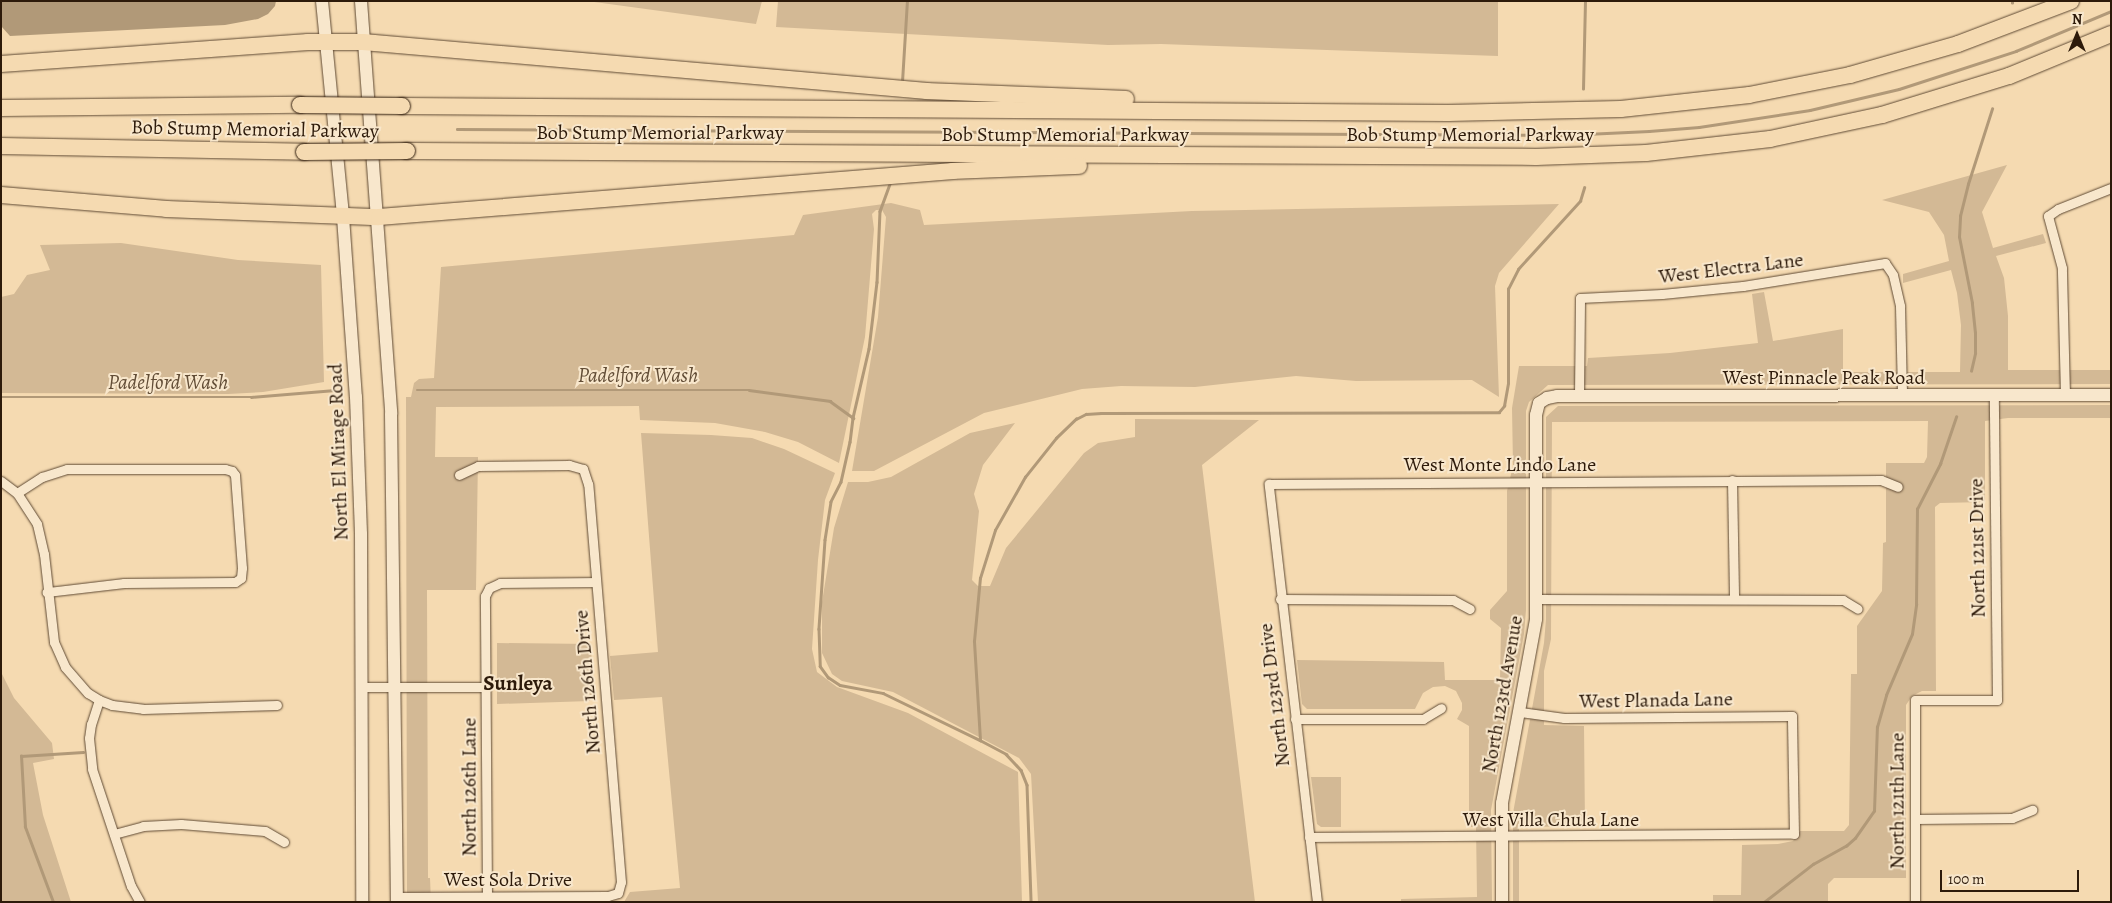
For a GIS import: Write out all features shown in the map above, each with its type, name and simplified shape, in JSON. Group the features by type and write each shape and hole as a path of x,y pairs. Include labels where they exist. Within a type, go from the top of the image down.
{"highway":[{"name":"Bob Stump Memorial Parkway","path":"1,108 300,105 876,107 1448,113 1596,110 1722,99 1834,79 1940,50 2003,29 2071,1"},
{"name":"Bob Stump Memorial Parkway","path":"1,146 304,152 1599,156 1734,144 1854,122 1977,87 2035,66 2111,34"},
{"path":"1,64 326,41 363,42 927,91 1054,97 1219,100 1332,108 1448,113"},
{"path":"1,195 166,209 378,217 908,174 1041,166 1446,156"}],"main road":[{"name":"North El Mirage Road","path":"322,1 343,217 356,397 361,534 362,902"},
{"path":"361,1 391,414 397,899"},
{"name":"West Pinnacle Peak Road","path":"1539,403 1547,398 1557,396 2111,396"},
{"name":"North 123rd Avenue","path":"1502,902 1502,802 1535,635 1536,416 1539,403"}],"street":[{"path":"2065,395 2062,268 2048,216 2058,209 2111,188"},
{"name":"West Electra Lane","path":"1579,396 1580,298 1743,286 1885,263 1894,275 1900,306 1902,396"},
{"name":"North 121st Drive","path":"1915,700 1997,700 1994,396"},
{"name":"North 126th Drive","path":"458,475 478,466 569,465 582,469 588,484 620,872 618,893"},
{"path":"18,493 42,477 67,469 215,469 232,471 235,475 241,578 235,582 124,583 47,592"},
{"path":"1732,480 1734,599"},
{"name":"West Monte Lindo Lane","path":"1269,484 1881,480 1898,487"},
{"path":"1,481 18,493 34,517 40,533 52,634 59,655 72,677 99,700 143,709 277,705"},
{"name":"North 123rd Drive","path":"1269,484 1280,600 1317,902"},
{"name":"North 126th Lane","path":"487,896 485,596 489,588 500,583 596,582"},
{"path":"1536,599 1843,600 1858,609"},
{"path":"1280,600 1453,600 1470,609"},
{"path":"362,687 486,687"},
{"path":"99,700 91,724 90,759 94,778 131,886 140,902"},
{"name":"North 121th Lane","path":"1915,700 1915,902"},
{"path":"1295,719 1424,719 1441,708"},
{"name":"West Planada Lane","path":"1520,712 1538,716 1564,718 1792,716 1794,834"},
{"path":"1915,820 2012,818 2032,810"},
{"path":"114,834 148,826 181,824 265,831 284,842"},
{"name":"West Villa Chula Lane","path":"1309,837 1794,834"},
{"name":"West Sola Drive","path":"397,899 487,896 608,896 618,893"}],"shaded area":[{"path":"1,1 276,1 275,6 268,14 258,19 225,25 10,36 1,26"},
{"path":"587,1 762,1 756,24"},
{"path":"778,1 1498,1 1498,56 1161,44 1108,45 776,27"},
{"path":"2007,165 1982,212 1993,248 2043,234 2046,243 1996,256 2004,278 2008,316 2008,370 2111,370 2111,384 1548,385 1529,402 1526,411 1526,610 1524,634 1491,810 1492,902 1401,902 1401,899 1477,897 1476,827 1469,827 1469,726 1457,719 1462,710 1462,703 1456,691 1445,686 1433,687 1423,693 1415,709 1307,709 1302,704 1297,660 1444,662 1445,680 1500,680 1501,628 1490,619 1490,610 1507,591 1507,491 1513,466 1512,408 1519,366 1587,366 1588,358 1670,353 1758,343 1752,294 1764,292 1773,341 1843,329 1843,372 1960,372 1961,325 1957,293 1951,270 1903,283 1903,274 1949,261 1944,235 1929,212 1882,200"},
{"path":"891,203 920,210 924,225 1192,211 1559,204 1499,273 1495,286 1499,397 1472,380 1356,381 1296,376 1195,387 1121,386 1082,389 984,413 874,471 852,471 878,317 886,217 882,210 876,210 872,214 874,229 865,337 839,463 798,442 765,432 715,423 640,420 639,406 436,407 435,457 478,457 476,590 427,590 428,878 430,878 431,902 407,902 406,397 411,397 414,383 419,379 434,378 441,267 794,235 803,215"},
{"path":"121,243 238,260 321,265 324,382 263,392 228,394 1,393 1,297 14,294 27,275 50,270 40,245"},
{"path":"2111,405 2111,418 2008,418 1985,421 1985,502 1940,503 1935,507 1936,691 1922,691 1912,696 1906,705 1906,878 1834,878 1828,884 1828,902 1713,902 1713,895 1741,895 1742,845 1778,844 1793,841 1800,831 1844,831 1849,825 1851,674 1857,674 1857,626 1882,591 1883,543 1886,542 1886,463 1924,463 1927,457 1928,421 1552,422 1551,639 1544,671 1544,725 1584,726 1585,826 1519,827 1519,902 1513,902 1513,813 1544,643 1546,619 1546,417 1558,406"},
{"path":"1135,419 1259,420 1202,465 1255,902 1038,902 1031,774 1019,758 893,692 842,681 832,674 822,653 822,602 834,528 848,482 868,482 891,477 970,433 1015,423 983,465 974,494 979,511 972,580 978,586 990,586 1006,548 1084,453 1098,443 1135,437"},
{"path":"641,433 752,438 784,449 835,473 825,500 818,560 812,649 817,672 837,687 908,713 1018,772 1022,902 624,902 630,892 680,888 662,697 614,700 610,656 658,652"},
{"path":"497,643 591,644 593,694 590,701 497,704"},
{"path":"1,672 14,698 52,743 54,759 33,763 43,815 71,902 1,902"},
{"path":"1311,777 1341,777 1341,827 1321,827 1317,824"}],"waterway":[{"path":"902,82 907,1"},
{"path":"1583,89 1585,1"},
{"path":"457,129 1564,135 1649,131 1699,127 1810,110 1899,89 2016,51 2111,11"},
{"path":"1971,371 1975,353 1975,333 1972,303 1959,237 1960,216 1968,184 1992,109"},
{"path":"890,184 880,211 877,282 869,349 841,482 831,502 825,540 819,629 820,666 828,677 840,685 883,693 980,740 1006,754 1021,770 1027,785 1031,902"},
{"path":"980,740 974,641 980,578 995,530 1025,477 1056,438 1076,419 1086,414 1101,413 1499,412 1504,406 1508,383 1508,289 1518,269 1580,201 1584,188"},
{"name":"Padelford Wash","path":"1,397 251,397 335,390"},
{"name":"Padelford Wash","path":"417,390 749,390 830,401 853,418"},
{"path":"1764,902 1813,864 1846,846 1855,838 1874,811 1877,727 1886,695 1912,634 1916,604 1917,509 1940,464 1956,417"},
{"path":"53,902 25,827 21,756 83,752"}],"district":[{"name":"Sunleya","path":"518,683"}]}
